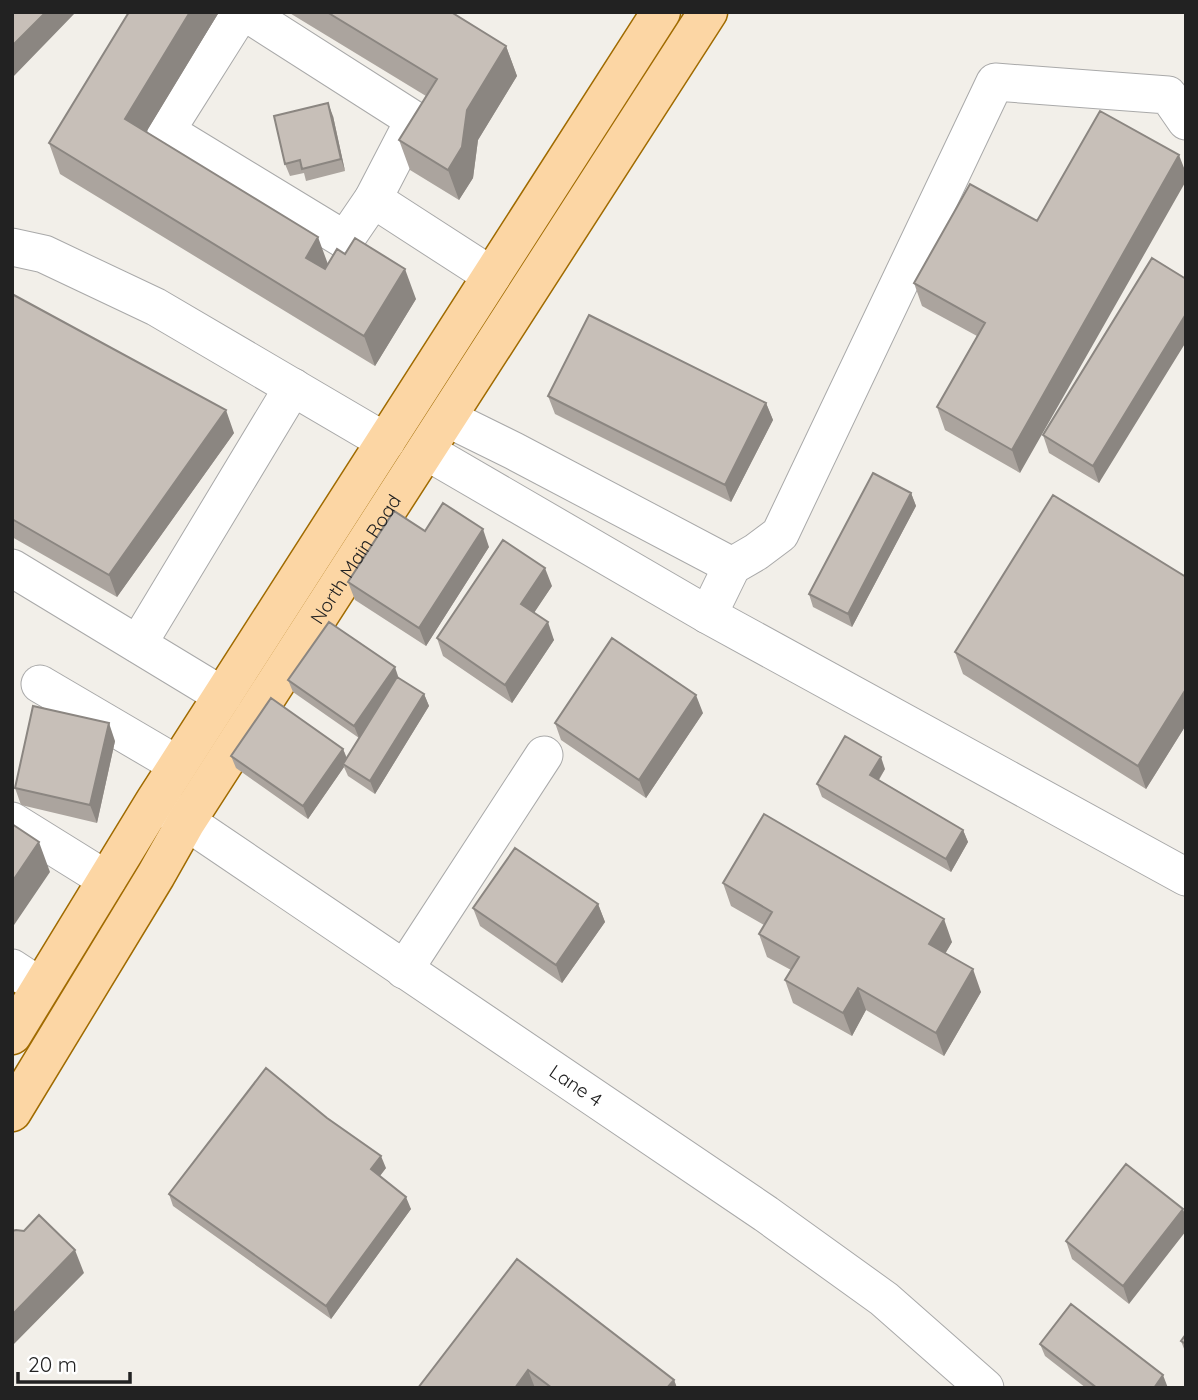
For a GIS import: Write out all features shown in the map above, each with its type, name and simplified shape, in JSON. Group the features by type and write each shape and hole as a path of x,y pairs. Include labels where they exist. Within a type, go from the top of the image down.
{"main road":[{"name":"North Main Road","path":"12,1035 27,977 107,880 178,765 662,12"},
{"name":"North Main Road","path":"12,1112 186,822 708,12"}],"street":[{"path":"243,12 414,120 373,198 345,240 166,131 243,12"},
{"path":"708,615 732,566 780,534 995,82 1168,95 1186,121"},
{"path":"373,198 492,276"},
{"path":"12,247 44,254 156,307 386,442"},
{"path":"138,644 293,387"},
{"path":"447,418 732,566"},
{"path":"426,451 708,615 1186,877"},
{"path":"12,568 223,696"},
{"path":"40,684 178,765"},
{"path":"404,970 544,755"},
{"name":"Lane 4","path":"155,801 766,1214 884,1299 985,1388"},
{"path":"12,821 107,880"}],"building":[{"path":"12,12 46,12 12,46"},
{"path":"129,12 190,12 125,119 318,237 306,258 325,269 337,249 345,254 355,238 405,269 364,336 49,143"},
{"path":"327,12 451,12 506,46 467,110 462,147 448,170 399,140 437,79"},
{"path":"328,103 341,159 302,169 300,160 285,164 274,116"},
{"path":"1100,111 1179,155 1012,450 937,407 985,323 914,283 970,184 1037,221"},
{"path":"1152,258 1186,279 1186,314 1093,466 1043,435"},
{"path":"12,294 226,410 109,575 12,519"},
{"path":"589,315 766,403 725,485 548,396"},
{"path":"873,473 911,493 848,614 809,594"},
{"path":"1053,495 1186,577 1186,689 1138,766 955,652"},
{"path":"443,503 483,529 419,628 348,582 394,511 425,531"},
{"path":"503,540 545,568 521,604 548,622 505,685 437,638"},
{"path":"329,622 395,667 354,726 288,680"},
{"path":"612,638 696,695 639,780 555,723"},
{"path":"397,677 424,694 370,781 343,764"},
{"path":"271,698 343,749 303,806 231,756"},
{"path":"33,706 109,723 90,805 15,788"},
{"path":"845,736 881,757 870,775 963,830 946,859 817,784"},
{"path":"764,814 944,919 929,944 973,969 936,1033 858,988 843,1013 785,980 799,957 759,934 772,912 723,883"},
{"path":"12,824 39,842 12,882"},
{"path":"515,848 598,904 556,965 473,908"},
{"path":"266,1068 327,1118 381,1156 371,1169 406,1197 326,1306 169,1194"},
{"path":"1126,1164 1183,1209 1123,1286 1066,1241"},
{"path":"39,1215 75,1250 12,1315 12,1231 24,1231"},
{"path":"517,1259 674,1380 667,1388 552,1388 528,1370 515,1388 418,1388"},
{"path":"1071,1304 1163,1375 1154,1388 1097,1388 1040,1344"}]}
